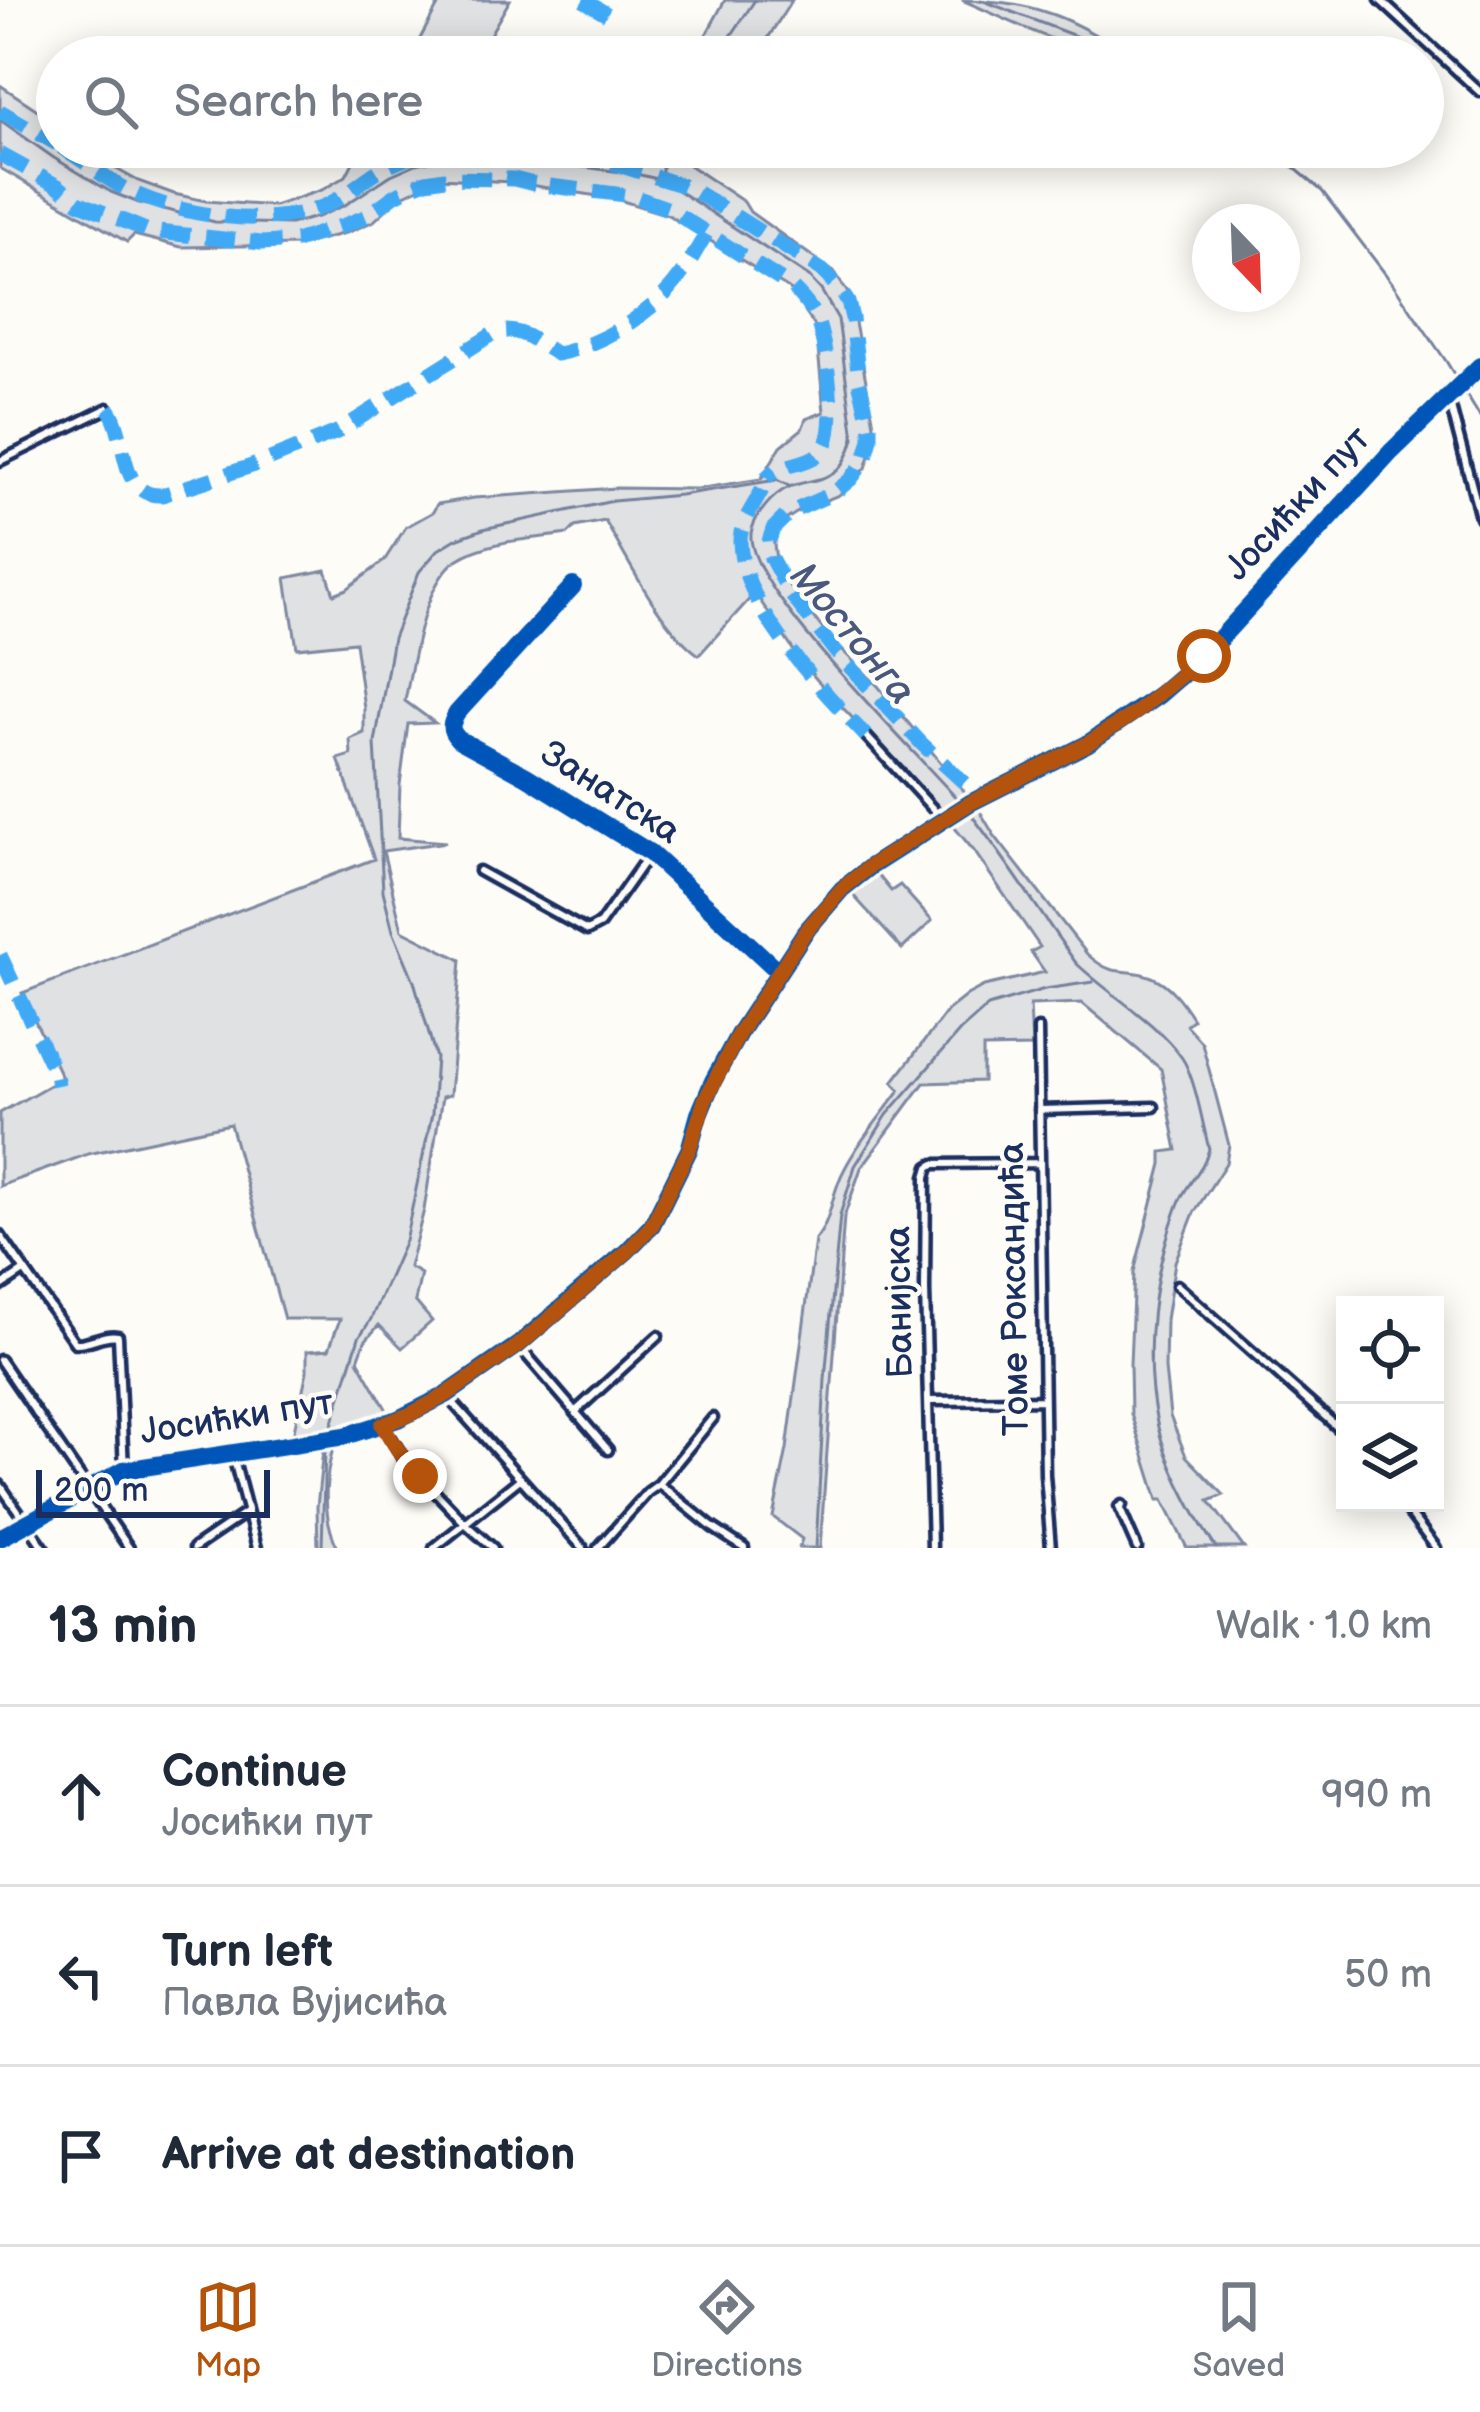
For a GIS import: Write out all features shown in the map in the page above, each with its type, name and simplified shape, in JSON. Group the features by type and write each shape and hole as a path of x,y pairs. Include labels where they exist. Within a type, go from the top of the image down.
{"street":[{"path":"1380,0 1419,36"},
{"path":"1444,59 1480,92"},
{"name":"Јосићки пут","path":"0,1538 124,1470 344,1436 382,1425 446,1395 518,1346 652,1225 689,1150 721,1066 778,971 842,889 970,803 1087,744 1159,694 1204,656 1376,467 1480,366"},
{"path":"1451,393 1480,518"},
{"path":"0,461 108,407"},
{"name":"Занатска","path":"574,586 457,712 451,731 458,740 650,853 778,971"},
{"path":"866,736 946,819"},
{"path":"479,871 587,931 601,924 650,853"},
{"name":"Томе Роксандића","path":"1038,1029 1043,1400 1051,1548"},
{"path":"1039,1110 1154,1107"},
{"name":"Банијска","path":"932,1548 925,1289 929,1167 1040,1163"},
{"path":"0,1235 75,1343 118,1336 124,1470"},
{"path":"0,1287 24,1271"},
{"path":"1177,1286 1336,1426"},
{"path":"576,1411 658,1336"},
{"path":"518,1346 608,1450"},
{"path":"0,1360 129,1548"},
{"path":"446,1395 584,1548"},
{"path":"928,1401 1043,1400"},
{"path":"598,1548 713,1418"},
{"path":"382,1425 404,1459 493,1548"},
{"path":"232,1453 256,1548"},
{"path":"434,1548 520,1479"},
{"path":"659,1484 744,1548"},
{"path":"0,1485 44,1548"},
{"path":"1122,1505 1137,1548"},
{"path":"194,1548 247,1512"},
{"path":"1409,1512 1436,1548"}],"shaded area":[{"path":"441,0 510,0 489,36 421,36"},
{"path":"725,0 792,0 769,36 705,36"},
{"path":"962,0 1038,10 1097,36 1046,36"},
{"path":"0,85 36,109 36,168 114,168 174,194 206,201 274,206 322,190 346,176 350,168 693,168 834,272 850,296 874,424 870,456 866,468 839,495 779,524 773,536 776,560 790,587 829,637 878,686 978,808 1087,954 1113,970 1159,980 1193,1019 1186,1025 1202,1043 1229,1145 1226,1163 1194,1213 1175,1262 1165,1369 1170,1416 1186,1456 1224,1495 1209,1501 1244,1548 1187,1548 1163,1500 1158,1500 1131,1414 1134,1272 1162,1152 1177,1150 1161,1069 1082,1003 1030,1005 1032,1047 983,1048 983,1081 924,1083 861,1168 844,1217 820,1548 799,1548 802,1539 773,1517 787,1449 815,1240 844,1170 900,1090 893,1082 948,1010 984,986 1045,972 1031,952 1040,947 974,851 800,660 755,593 699,655 659,612 605,521 575,527 568,534 496,544 469,553 445,571 421,624 405,701 435,723 408,724 398,838 446,842 383,851 402,930 461,960 450,1095 442,1097 424,1210 409,1267 421,1274 415,1301 432,1321 402,1348 379,1325 365,1341 358,1360 388,1412 342,1426 328,1470 326,1503 338,1548 318,1548 324,1440 291,1444 307,1351 329,1349 340,1319 284,1319 230,1124 88,1154 0,1186 0,1113 62,1078 22,993 374,859 338,759 351,755 350,739 364,733 355,642 297,648 286,578 326,570 334,594 347,589 384,561 406,527 433,512 437,504 616,488 697,489 761,479 781,446 802,429 806,419 824,412 816,328 789,289 668,215 616,199 511,182 440,178 400,197 374,221 301,245 181,247 134,235 127,242 0,168"},
{"path":"878,875 891,891 900,885 932,921 902,949 852,894"}],"waterway":[{"path":"731,36 755,0"},
{"path":"981,0 1075,36"},
{"name":"Мостонга","path":"0,120 36,145"},
{"name":"Мостонга","path":"71,168 139,203 215,222 290,224 345,205 407,168"},
{"name":"Мостонга","path":"591,168 662,180 809,277 821,290 838,319 854,438 838,470 787,488 766,505 752,529 755,555 805,632 976,821 1076,963 1159,1032 1187,1066 1209,1149 1169,1230 1152,1313 1150,1369 1157,1423 1167,1455 1216,1548"},
{"path":"662,168 662,178"},
{"path":"1295,168 1322,191 1393,284 1480,417"},
{"path":"322,1548 325,1448 359,1337 405,1241 432,1114 436,1058 383,891 375,743 393,638 419,572 438,550 483,529 613,501 777,480 789,486"},
{"path":"816,1548 840,1215 855,1166 887,1115 988,1006 1045,989 1093,982"}],"marked path":[{"path":"583,0 607,14"},
{"path":"0,111 36,132"},
{"path":"0,154 78,202 148,231 261,243 296,241 342,226 367,216 409,188 445,178 514,179 633,196 669,209 790,286 810,308 819,327 829,383 828,437 818,455 766,478"},
{"path":"93,168 152,201 202,214 256,218 282,217 329,204 384,168"},
{"path":"628,168 690,188 823,271 848,302 871,430 865,460 834,493 789,513 773,529 771,558 789,592 835,651 922,744 981,798"},
{"path":"108,408 130,475 147,493 162,495 337,432 493,334 519,333 557,354 605,337 663,296 706,234"},
{"path":"762,490 740,541 754,593 787,646 866,736"},
{"path":"0,955 58,1085"}],"cycle path":[{"path":"0,1538 124,1470 345,1436 398,1419 446,1395 518,1345 652,1225 689,1150 713,1081 739,1033 805,932 842,889 970,803 1087,744 1159,695 1204,656 1391,452 1480,366"},
{"path":"573,586 457,713 453,732 650,853 778,971"}],"route":[{"path":"420,1476 382,1425 446,1395 518,1346 652,1225 739,1033 805,932 842,889 970,803 1087,744 1138,711 1204,656"}]}
